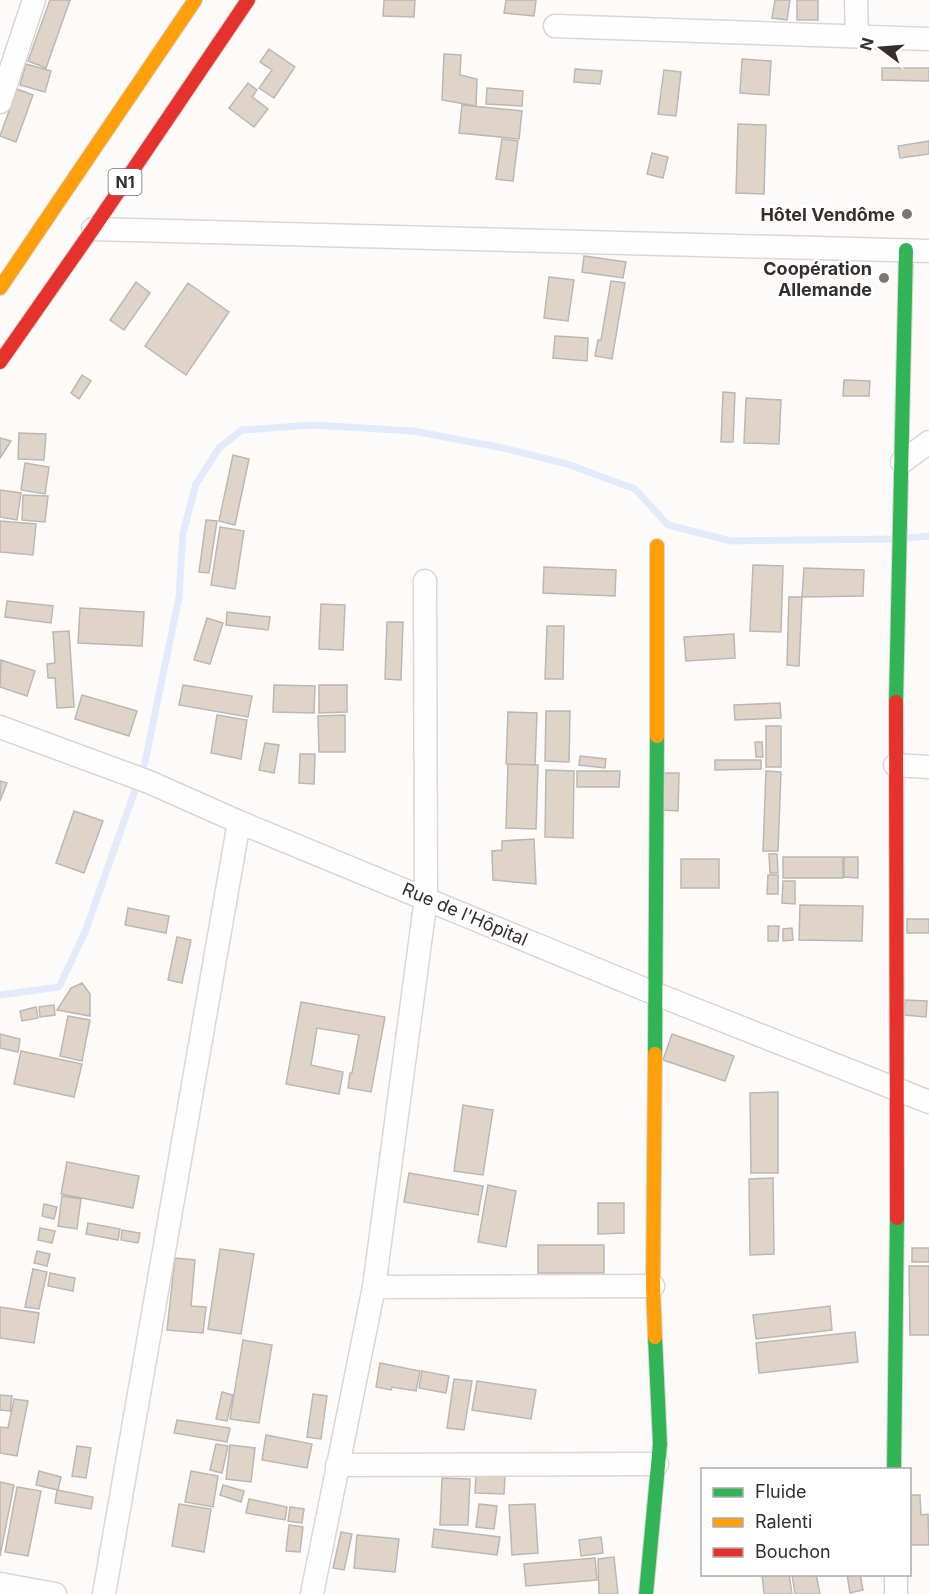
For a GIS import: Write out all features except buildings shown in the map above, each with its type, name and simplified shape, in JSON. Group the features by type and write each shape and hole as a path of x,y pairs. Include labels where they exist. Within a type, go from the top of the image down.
{"main road":[{"name":"N1","path":"0,288 195,0"},
{"name":"N1","path":"0,362 248,0"},
{"path":"894,1468 898,1090 896,765 906,250"},
{"path":"646,1594 660,1444 653,1286 657,546"}],"street":[{"path":"0,102 34,0"},
{"path":"856,0 857,36"},
{"path":"555,26 929,39"},
{"path":"93,229 929,251"},
{"path":"902,462 929,442"},
{"path":"312,1594 374,1287 426,898 425,581"},
{"name":"Rue de l'Hôpital","path":"0,727 139,779 656,994 929,1102"},
{"path":"896,765 929,767"},
{"path":"104,1594 239,822"},
{"path":"374,1287 653,1286"},
{"path":"338,1466 657,1464"},
{"path":"896,1576 896,1594"},
{"path":"0,1584 55,1594"}],"waterway":[{"path":"0,995 59,987 85,932 145,762 179,597 183,533 196,484 219,448 242,430 312,425 413,431 503,448 567,464 635,489 668,525 731,541 892,539"},
{"path":"909,538 929,536"}],"traffic: fast":[{"path":"896,702 906,250"},
{"path":"655,1054 657,736"},
{"path":"894,1468 897,1218"},
{"path":"646,1594 660,1444 655,1337"}],"traffic: slow":[{"path":"0,288 195,0"},
{"path":"657,546 657,736"},
{"path":"655,1054 653,1286 655,1337"}],"traffic: jam":[{"path":"0,362 248,0"},
{"path":"896,702 897,1218"}],"place":[{"name":"Hôtel Vendôme","path":"907,214"},
{"name":"Coopération Allemande","path":"884,278"}]}
